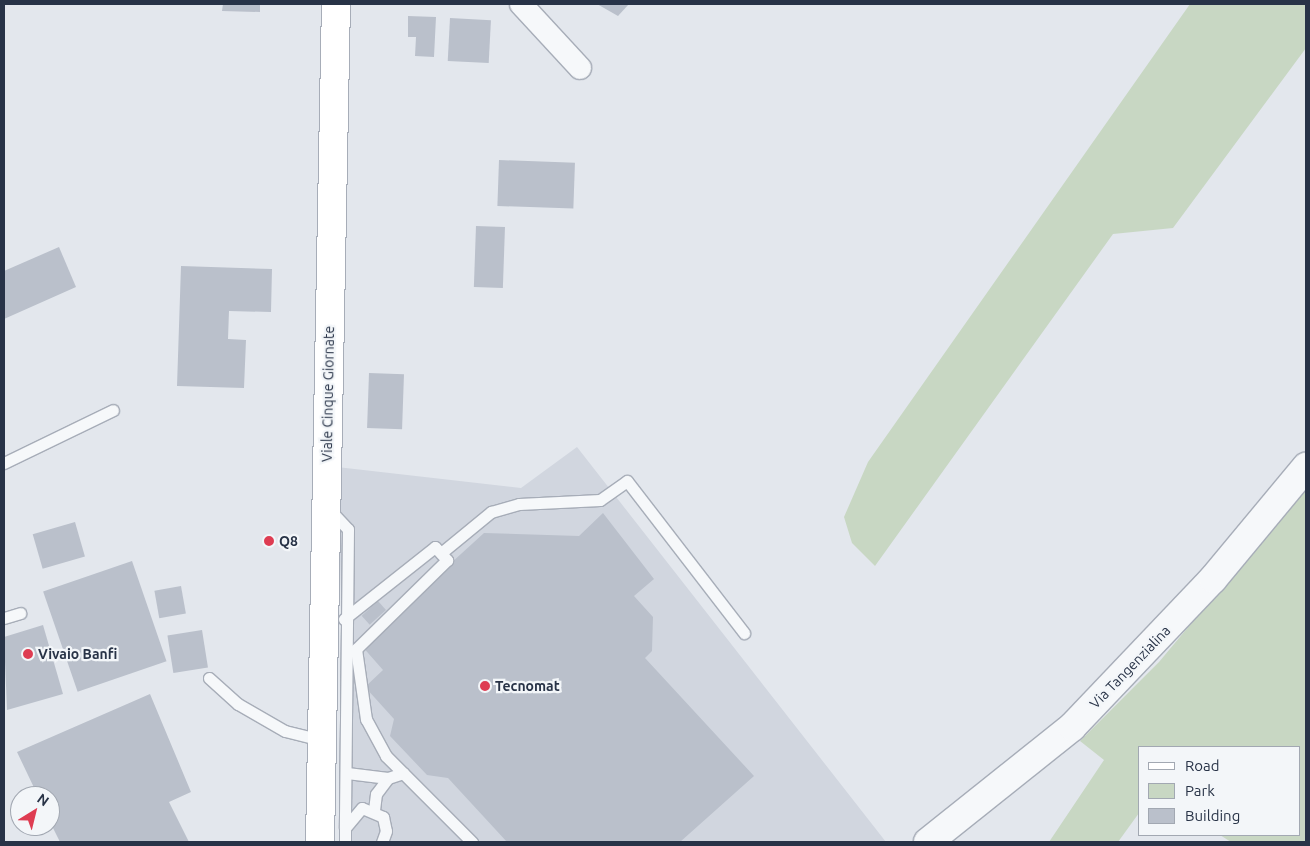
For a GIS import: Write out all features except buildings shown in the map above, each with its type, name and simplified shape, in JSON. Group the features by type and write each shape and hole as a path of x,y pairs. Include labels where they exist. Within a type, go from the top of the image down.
{"main road":[{"name":"Viale Cinque Giornate","path":"320,842 336,4"}],"street":[{"path":"524,5 580,68"},
{"name":"Via Tangenzialina","path":"928,842 1072,727 1213,579 1306,466"}],"lane":[{"path":"4,463 113,410"},
{"path":"441,554 491,512 518,504 600,500 627,481 744,633"},
{"path":"326,506 348,529 344,619 347,773 345,842"},
{"path":"344,619 435,547 448,560 356,650 366,718 386,756 439,804 472,842"},
{"path":"4,618 20,613"},
{"path":"209,678 238,704 285,731 322,740"},
{"path":"347,773 388,778 403,773"},
{"path":"374,810 376,794 388,778"},
{"path":"345,828 362,808 374,810 383,817 386,831 382,842"}],"shaded area":[{"path":"577,447 886,842 349,842 337,467 521,488"}],"green space":[{"path":"1190,4 1306,4 1306,48 1173,228 1113,234 875,566 852,543 844,517 868,462"},
{"path":"1306,486 1306,842 1231,842 1222,836 1300,836 1300,746 1138,746 1138,814 1118,842 1049,842 1104,760 1080,741 1159,662"}],"place":[{"name":"Q8","path":"269,541"},
{"name":"Vivaio Banfi","path":"28,654"},
{"name":"Tecnomat","path":"485,686"}]}
